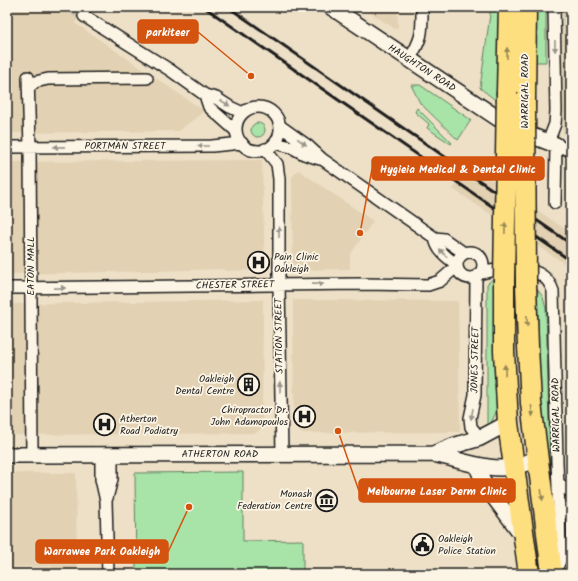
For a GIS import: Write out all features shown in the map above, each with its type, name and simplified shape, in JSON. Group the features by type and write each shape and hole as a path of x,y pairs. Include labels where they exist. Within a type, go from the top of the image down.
{"highway":[{"name":"WARRIGAL ROAD","path":"509,7 507,92 510,274 504,351 508,423 513,466 530,574"},
{"name":"WARRIGAL ROAD","path":"526,7 526,284 529,379 553,574"}],"street":[{"name":"HAUGHTON ROAD","path":"331,7 514,129 552,144"},
{"path":"409,60 420,41 422,30 422,7"},
{"path":"554,7 556,111 552,144 555,203"},
{"path":"84,16 170,70 205,95 216,98 243,113"},
{"name":"EATON MALL","path":"28,77 30,147 32,455"},
{"path":"28,88 35,82 48,79 148,78"},
{"path":"205,95 209,107 236,131 242,143 253,150 259,150 270,146 291,147 312,157 322,159"},
{"path":"236,131 239,118 243,113 257,107 271,111 276,116 280,126 280,132 270,146"},
{"path":"280,126 308,146 322,159 435,238 444,239 464,254"},
{"name":"PORTMAN STREET","path":"7,147 212,146 242,143"},
{"path":"552,144 571,151"},
{"name":"STATION STREET","path":"270,146 277,164 279,179 282,454"},
{"path":"435,238 437,246 456,266 461,275 468,278 479,275"},
{"name":"WARRIGAL ROAD","path":"464,254 473,252 490,258 507,261 510,274"},
{"name":"CHESTER STREET","path":"7,288 428,285 440,281 456,266 459,257 464,254"},
{"name":"JONES STREET","path":"480,438 471,427 470,418 475,395 479,275 484,265 490,258"},
{"name":"WARRIGAL ROAD","path":"479,275 498,268 510,274 540,274 550,283 553,291 561,559 553,574"},
{"name":"ATHERTON ROAD","path":"433,454 480,438 508,423"},
{"path":"107,454 112,479 106,501 108,574"},
{"name":"ATHERTON ROAD","path":"7,455 433,454 453,458 477,466 501,468 524,464 538,456"},
{"path":"477,466 484,484 523,536"},
{"path":"558,483 571,492"},
{"path":"560,514 571,512"}],"shaded area":[{"path":"7,7 86,7 75,23 204,111 179,131 7,133"},
{"path":"362,7 398,7 398,27 395,29"},
{"path":"562,7 571,7 571,136 563,134"},
{"path":"262,160 265,270 225,271 225,269 7,274 7,162"},
{"path":"472,163 485,175 571,233 571,268 453,189"},
{"path":"298,170 373,221 350,255 350,269 293,270 292,177"},
{"path":"263,300 262,428 256,433 7,435 7,304"},
{"path":"293,300 458,301 460,432 301,433 294,426"},
{"path":"7,473 76,473 77,574 52,574 52,566 7,567"}],"green space":[{"path":"491,7 500,7 498,102 480,88"},
{"path":"536,7 546,7 546,62 535,62"},
{"path":"411,85 420,85 471,120 458,140 420,103"},
{"path":"417,108 452,143 451,144 427,128 429,124 415,112"},
{"path":"255,123 261,123 265,127 265,133 261,137 255,137 251,133 251,127"},
{"path":"495,277 499,406 492,421 487,427 487,284"},
{"path":"537,289 543,297 546,309 550,463 545,444 541,413"},
{"path":"243,472 243,541 303,540 303,570 307,574 136,574 135,473"}],"tunnel":[{"path":"71,7 84,16"}],"railway":[{"path":"204,7 571,261"},
{"path":"228,7 571,244"}],"place":[{"name":"parkiteer","path":"251,76"},
{"name":"Hygieia Medical & Dental Clinic","path":"360,233"},
{"name":"Pain Clinic Oakleigh","path":"258,263"},
{"name":"Oakleigh Dental Centre","path":"249,385"},
{"name":"Chiropractor Dr. John Adamopoulos","path":"304,416"},
{"name":"Atherton Road Podiatry","path":"105,425"},
{"name":"Melbourne Laser Derm Clinic","path":"338,431"},
{"name":"Monash Federation Centre","path":"327,500"},
{"name":"Warrawee Park Oakleigh","path":"189,507"},
{"name":"Oakleigh Police Station","path":"423,545"}]}
